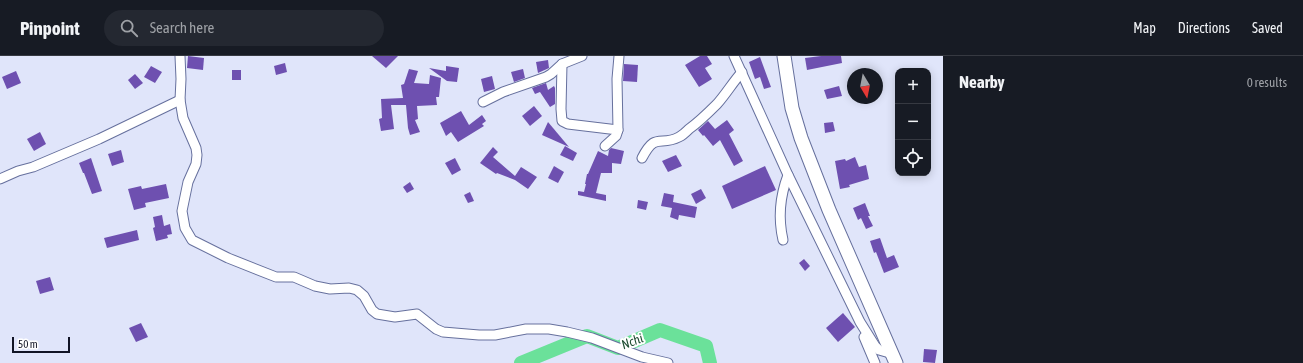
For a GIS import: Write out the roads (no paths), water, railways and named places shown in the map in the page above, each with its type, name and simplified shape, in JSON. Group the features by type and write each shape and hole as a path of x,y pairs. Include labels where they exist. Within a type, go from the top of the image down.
{"highway":[{"path":"784,56 792,108 801,138 829,210 895,359"}],"street":[{"path":"180,56 180,100 183,118 196,148 197,155 196,164 188,182 182,211 183,220 189,236 201,246 276,277 294,277 315,286 330,289 349,288 357,290 364,296 372,310 377,314 395,317 417,314 436,329 443,332 479,335 495,335 526,329 567,332 592,338 642,357 668,363"},
{"path":"483,102 503,92 546,77 562,64 582,56"},
{"path":"605,146 616,136 618,130 618,56"},
{"path":"734,56 788,175 860,322 875,346 895,359"},
{"path":"562,64 562,121 568,124 618,130"},
{"path":"642,158 651,143 674,139 681,136 696,124 717,103 742,72"},
{"path":"0,180 18,171 100,139 180,100"},
{"path":"783,240 780,228 780,208 788,175"},
{"path":"860,322 866,341 876,363"}],"waterway":[{"name":"Nchi","path":"521,363 587,336 618,348 660,330 706,346 710,363"}]}
